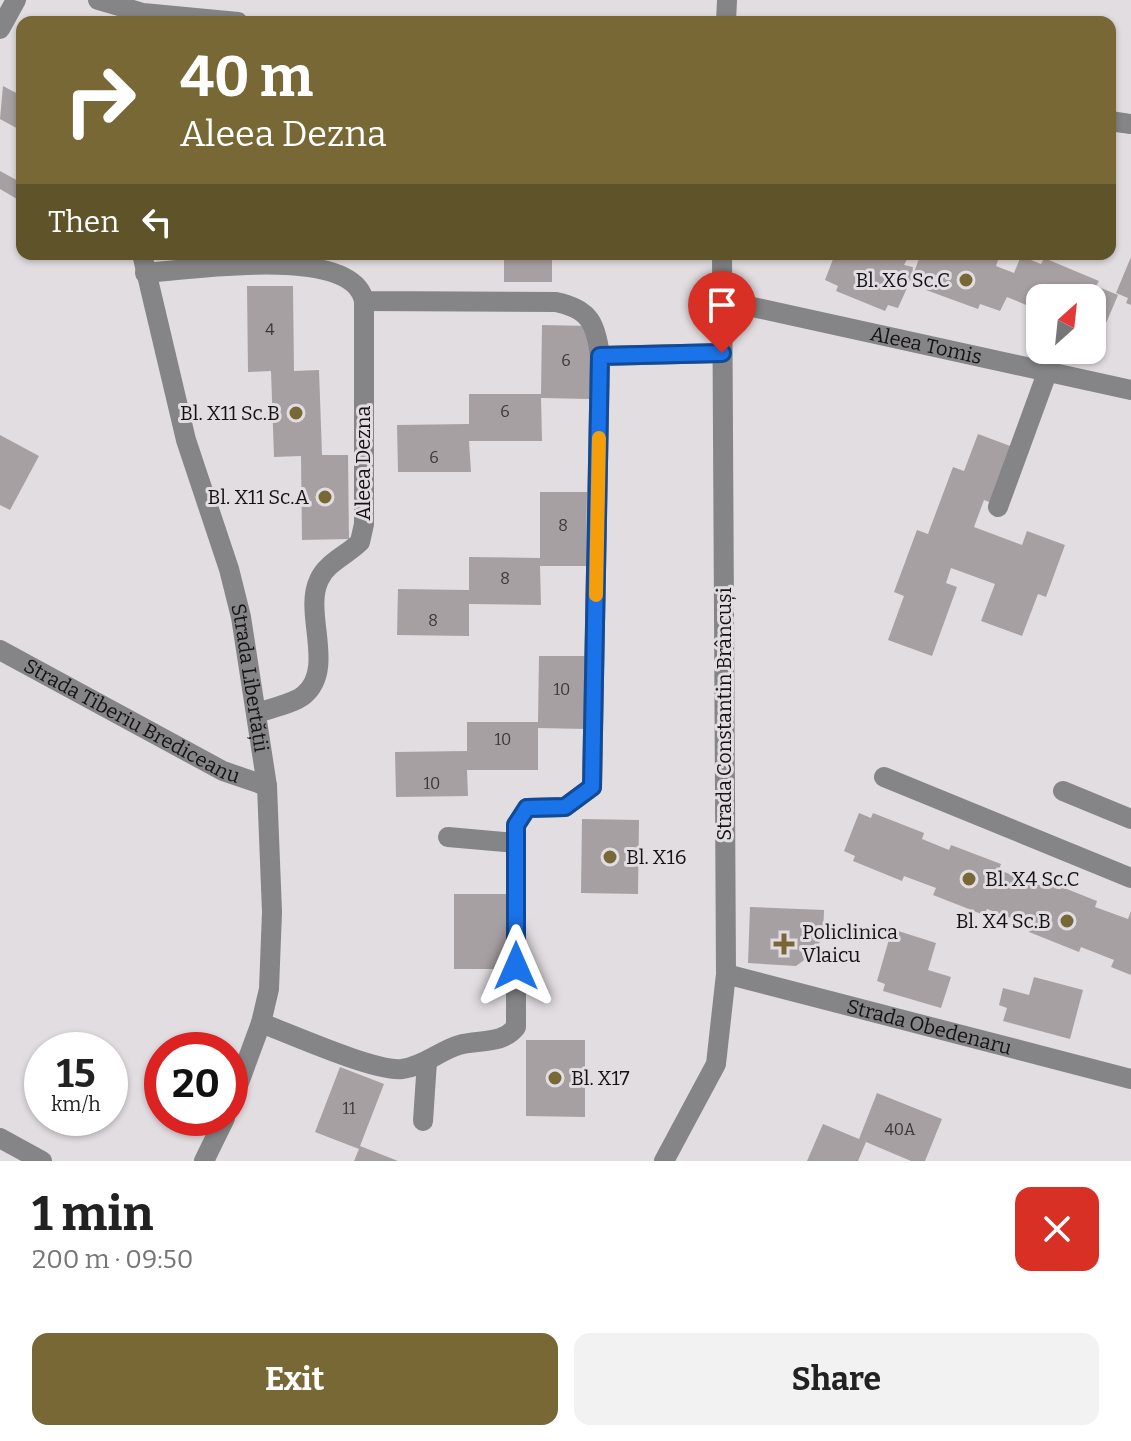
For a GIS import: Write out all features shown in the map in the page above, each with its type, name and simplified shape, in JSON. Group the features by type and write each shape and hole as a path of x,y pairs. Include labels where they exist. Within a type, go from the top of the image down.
{"street":[{"path":"0,29 16,0"},
{"path":"98,0 145,12 182,16"},
{"name":"Strada Constantin Brâncuși","path":"664,1161 716,1064 726,974 722,260"},
{"path":"144,264 291,265 347,277 356,282 364,301 556,302 584,311 596,327 600,356 592,787 565,807 527,808 516,825 516,1027 510,1035 459,1045 406,1069 383,1067 261,1023"},
{"name":"Strada Libertății","path":"144,264 186,440 229,569 257,713 267,786 272,956 261,1023 248,1058"},
{"name":"Aleea Tomis","path":"721,300 1131,390"},
{"name":"Aleea Dezna","path":"257,713 303,697 311,687 318,658 314,593 318,581 325,569 360,542 364,524 364,301"},
{"path":"600,356 722,353"},
{"path":"998,507 1047,373"},
{"name":"Strada Tiberiu Brediceanu","path":"0,650 223,771 267,786"},
{"path":"884,777 1131,878"},
{"path":"1063,791 1131,819"},
{"path":"448,837 516,843"},
{"name":"Strada Obedenaru","path":"726,974 1131,1079"},
{"path":"423,1121 427,1061"},
{"path":"204,1161 216,1136"},
{"path":"0,1138 42,1161"}],"building":[{"path":"3,86 16,93 16,128 0,119"},
{"path":"0,171 16,180 16,198 0,189"},
{"path":"1131,257 1131,305 1126,303 1128,298 1116,293"},
{"path":"504,260 552,260 552,282 504,282"},
{"path":"833,260 906,260 904,265 913,267 912,277 898,308 888,305 885,311 836,291 838,286 825,280"},
{"name":"Bl. X6 Sc.C","path":"919,260 998,260 996,266 1014,273 1019,260 1041,264 1043,260 1049,260 1099,281 1097,284 1026,284 1026,305 1007,297 1000,311 980,304 978,309 926,290 928,283 912,277"},
{"path":"247,286 293,286 294,371 319,370 322,455 348,455 349,539 302,540 301,456 274,457 271,371 248,372"},
{"name":"Bl. X6 Sc.C","path":"1106,290 1118,295 1106,323"},
{"path":"542,325 591,326 590,399 541,398 542,441 469,441 471,472 398,472 397,425 469,424 469,394 541,394"},
{"path":"978,434 1013,447 992,503 984,500 974,527 1022,545 1027,531 1065,545 1046,597 1038,594 1022,636 981,621 995,584 951,568 946,583 957,587 932,656 888,640 904,596 894,592 917,530 928,534 953,467 964,471"},
{"path":"0,435 39,456 10,510 0,505"},
{"path":"540,492 587,492 586,566 540,566 541,605 469,604 469,636 397,635 398,589 469,590 469,557 540,558"},
{"path":"539,656 586,656 586,729 538,728 538,770 467,770 468,796 396,797 395,752 467,751 467,722 538,722"},
{"path":"859,813 871,818 873,813 924,833 922,839 949,850 951,845 1001,864 999,870 1042,886 1044,880 1097,901 1095,907 1128,919 1131,911 1131,975 1111,967 1114,960 1081,947 1079,952 1029,932 1032,926 987,909 984,915 933,895 936,888 904,876 902,881 853,861 855,856 844,851"},
{"name":"Bl. X16","path":"582,819 639,820 638,894 581,893"},
{"path":"454,894 512,894 512,969 454,969"},
{"name":"Policlinica Vlaicu","path":"750,907 824,910 823,935 815,952 796,966 748,963"},
{"path":"892,929 936,943 928,970 951,977 941,1008 883,991 885,984 877,981"},
{"path":"1034,977 1083,990 1070,1039 1003,1021 1007,1008 999,1005 1003,988 1029,995"},
{"name":"Bl. X17","path":"526,1040 585,1040 585,1117 526,1116"},
{"path":"340,1067 384,1084 360,1146 398,1161 354,1161 359,1149 315,1132"},
{"path":"877,1093 942,1119 925,1161 911,1161 866,1142 858,1161 807,1161 823,1124 859,1139"}],"slow traffic":[{"path":"596,595 599,438"}],"place":[{"name":"Bl. X6 Sc.C","path":"966,280"},
{"name":"Bl. X11 Sc.B","path":"296,413"},
{"name":"Bl. X11 Sc.A","path":"325,497"},
{"name":"Bl. X16","path":"610,857"},
{"name":"Bl. X4 Sc.C","path":"969,879"},
{"name":"Bl. X4 Sc.B","path":"1067,921"},
{"name":"Policlinica Vlaicu","path":"784,944"},
{"name":"Bl. X17","path":"555,1078"}],"route":[{"path":"516,966 516,825 527,808 565,807 574,804 592,787 600,356 722,353"}]}
